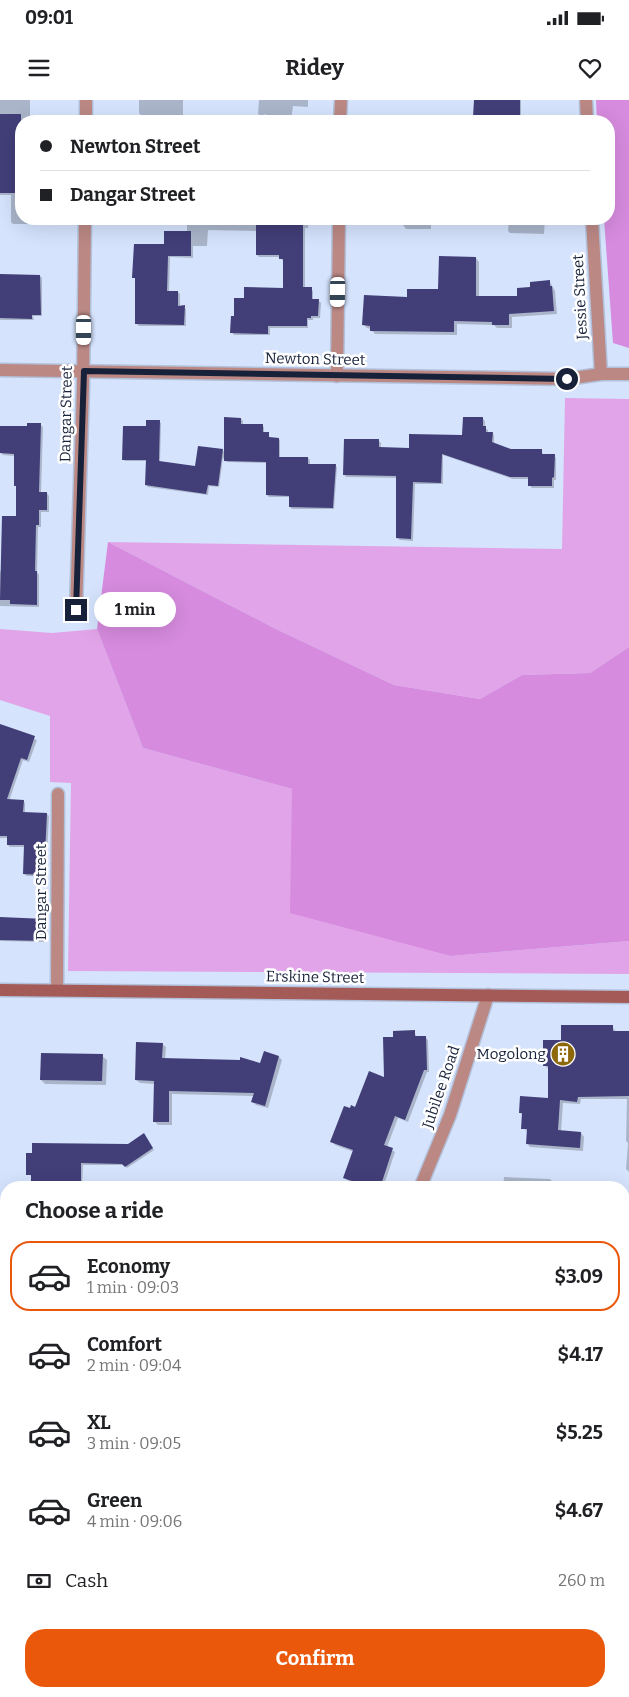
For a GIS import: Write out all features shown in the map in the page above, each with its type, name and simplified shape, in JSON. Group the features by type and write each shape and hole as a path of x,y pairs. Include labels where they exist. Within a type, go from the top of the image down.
{"street":[{"path":"86,100 86,115"},
{"path":"340,100 340,115"},
{"path":"586,100 587,115"},
{"name":"Dangar Street","path":"76,610 84,371 85,225"},
{"path":"337,376 339,225"},
{"name":"Jessie Street","path":"592,225 601,374"},
{"name":"Newton Street","path":"0,370 567,379 601,374 629,374"},
{"name":"Dangar Street","path":"57,990 58,794"},
{"name":"Erskine Street","path":"0,990 629,997"},
{"name":"Jubilee Road","path":"423,1181 450,1115 488,995"}],"shaded area":[{"path":"596,100 629,100 629,348 613,343 604,225 615,225 615,115 597,115"},
{"path":"565,398 629,399 629,647 590,673 522,675 480,699 394,685 276,629 108,542 562,549"},
{"path":"108,542 276,629 394,685 480,699 522,675 590,673 629,647 629,941 451,956 290,913 292,789 143,748 97,629"},
{"path":"0,629 52,633 97,629 143,748 292,789 451,956 629,941 629,974 68,971 71,783 50,782 50,716 0,700"}],"building":[{"path":"474,100 520,100 520,115 473,115"},
{"path":"0,114 21,114 15,115 15,193 0,193"},
{"path":"256,225 303,225 303,287 312,287 312,299 319,299 318,316 307,318 307,326 268,326 268,334 230,333 231,316 234,316 234,298 244,298 244,287 283,288 283,259 279,259 279,255 256,255"},
{"path":"164,231 191,231 191,256 168,256 167,291 178,291 178,306 185,305 184,325 135,324 135,278 132,278 134,244 164,244"},
{"path":"439,256 476,257 476,296 517,296 517,288 530,287 530,282 550,280 554,311 509,314 509,325 492,325 492,322 454,321 454,332 370,331 370,326 362,325 364,295 407,297 407,289 438,289"},
{"path":"0,274 40,275 41,315 32,315 32,319 0,318"},
{"path":"224,417 241,418 241,424 263,424 263,432 269,432 269,437 279,438 279,457 308,457 308,464 336,464 333,508 289,507 289,496 266,495 266,462 224,461"},
{"path":"463,417 483,417 483,426 486,426 486,432 493,432 492,442 511,449 542,449 542,454 555,454 552,486 528,486 528,477 510,477 442,454 441,483 413,482 411,539 396,538 396,476 343,475 344,439 379,439 379,447 409,448 409,434 462,435"},
{"path":"146,420 160,420 159,461 195,466 198,446 223,449 218,486 208,485 206,494 145,485 146,460 122,460 123,426 146,426"},
{"path":"27,423 41,423 39,492 47,492 47,510 39,510 39,525 36,525 35,571 37,571 37,605 10,604 10,600 0,600 2,516 16,516 16,486 14,486 14,454 0,453 0,426 27,426"},
{"path":"0,724 35,736 27,760 21,758 7,799 24,800 23,812 47,813 44,875 23,874 24,845 7,845 7,836 0,836"},
{"path":"0,917 46,919 45,941 0,940"},
{"path":"561,1025 613,1025 613,1031 629,1031 629,1096 578,1097 577,1102 560,1100 558,1130 581,1132 580,1148 526,1144 527,1129 521,1129 522,1113 519,1113 520,1096 548,1098 548,1066 543,1066 543,1040 561,1040"},
{"path":"415,1030 415,1036 426,1036 427,1070 424,1070 405,1120 395,1116 384,1145 393,1148 382,1181 352,1181 343,1178 353,1150 330,1142 344,1106 350,1108 351,1105 355,1107 369,1071 384,1077 383,1037 393,1037 393,1031"},
{"path":"136,1042 163,1043 162,1058 240,1060 240,1057 260,1063 264,1051 279,1056 265,1106 251,1102 254,1093 169,1091 169,1122 153,1122 154,1081 135,1080"},
{"path":"41,1053 103,1054 102,1081 40,1080"},
{"path":"144,1133 153,1148 125,1167 122,1164 81,1163 81,1181 31,1181 31,1175 26,1175 26,1153 32,1153 32,1143 128,1144"}],"place":[{"name":"Mogolong","path":"563,1054"}],"route":[{"path":"76,610 84,371 567,379"}]}
